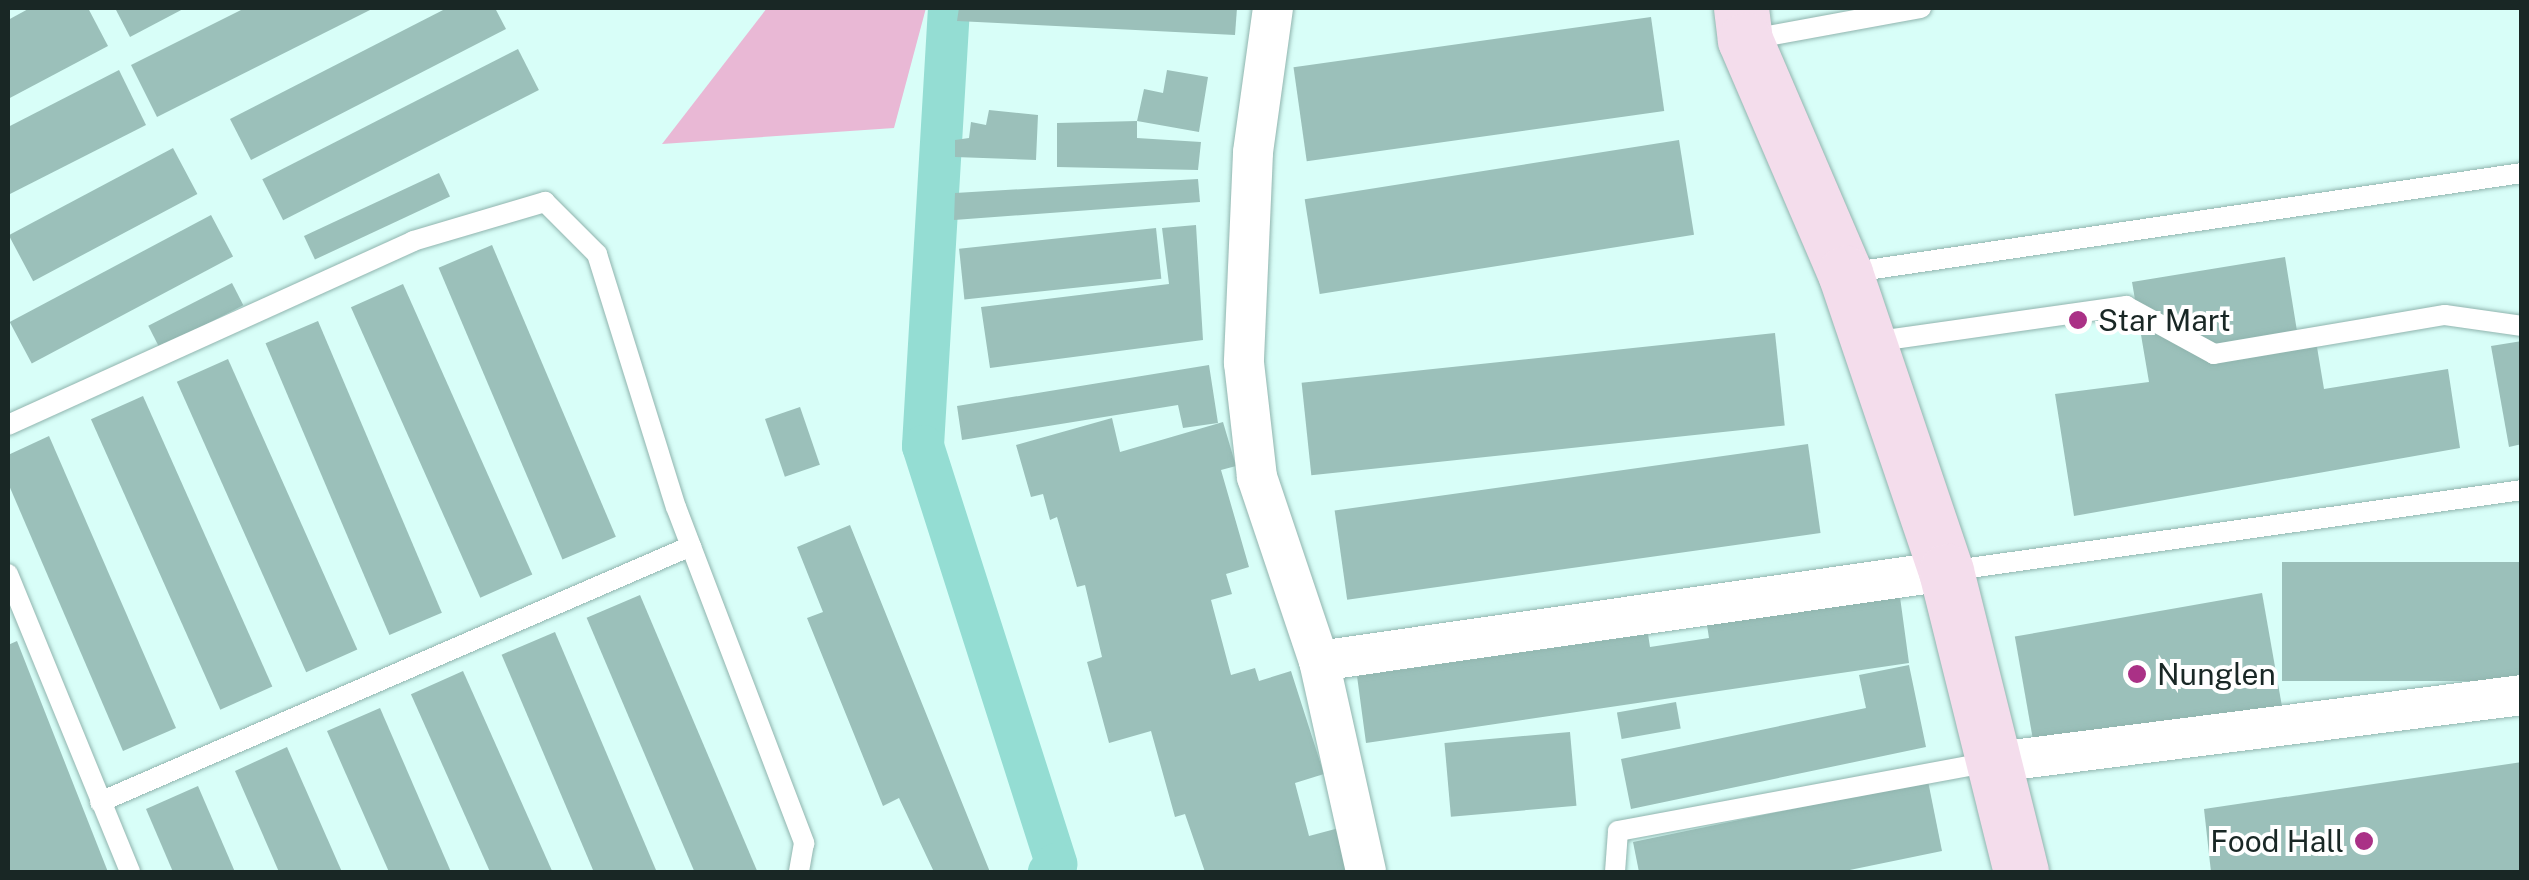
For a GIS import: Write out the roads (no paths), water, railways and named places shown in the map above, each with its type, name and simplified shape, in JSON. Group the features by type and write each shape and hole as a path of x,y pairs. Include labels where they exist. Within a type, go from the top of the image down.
{"street":[{"path":"1273,8 1253,152 1244,363 1256,477 1319,662 1366,872"},
{"path":"1743,24 1845,273 1946,571 1997,762 2021,872"},
{"path":"1319,662 1946,571"},
{"path":"1997,762 2522,695"}],"lane":[{"path":"1743,24 1921,8"},
{"path":"1845,273 2522,173"},
{"path":"8,425 414,241 545,202 598,254 692,546 804,842 799,872"},
{"path":"1868,342 2126,306 2214,354 2445,315 2522,326"},
{"path":"1946,571 2522,490"},
{"path":"100,802 692,546"},
{"path":"8,574 14,608 130,872"},
{"path":"1615,872 1618,831 1997,762"}],"waterway":[{"path":"949,8 923,446 1056,864 1049,872"}],"place":[{"name":"Star Mart","path":"2078,320"},
{"name":"Nunglen","path":"2137,674"},
{"name":"Food Hall","path":"2364,841"}]}
